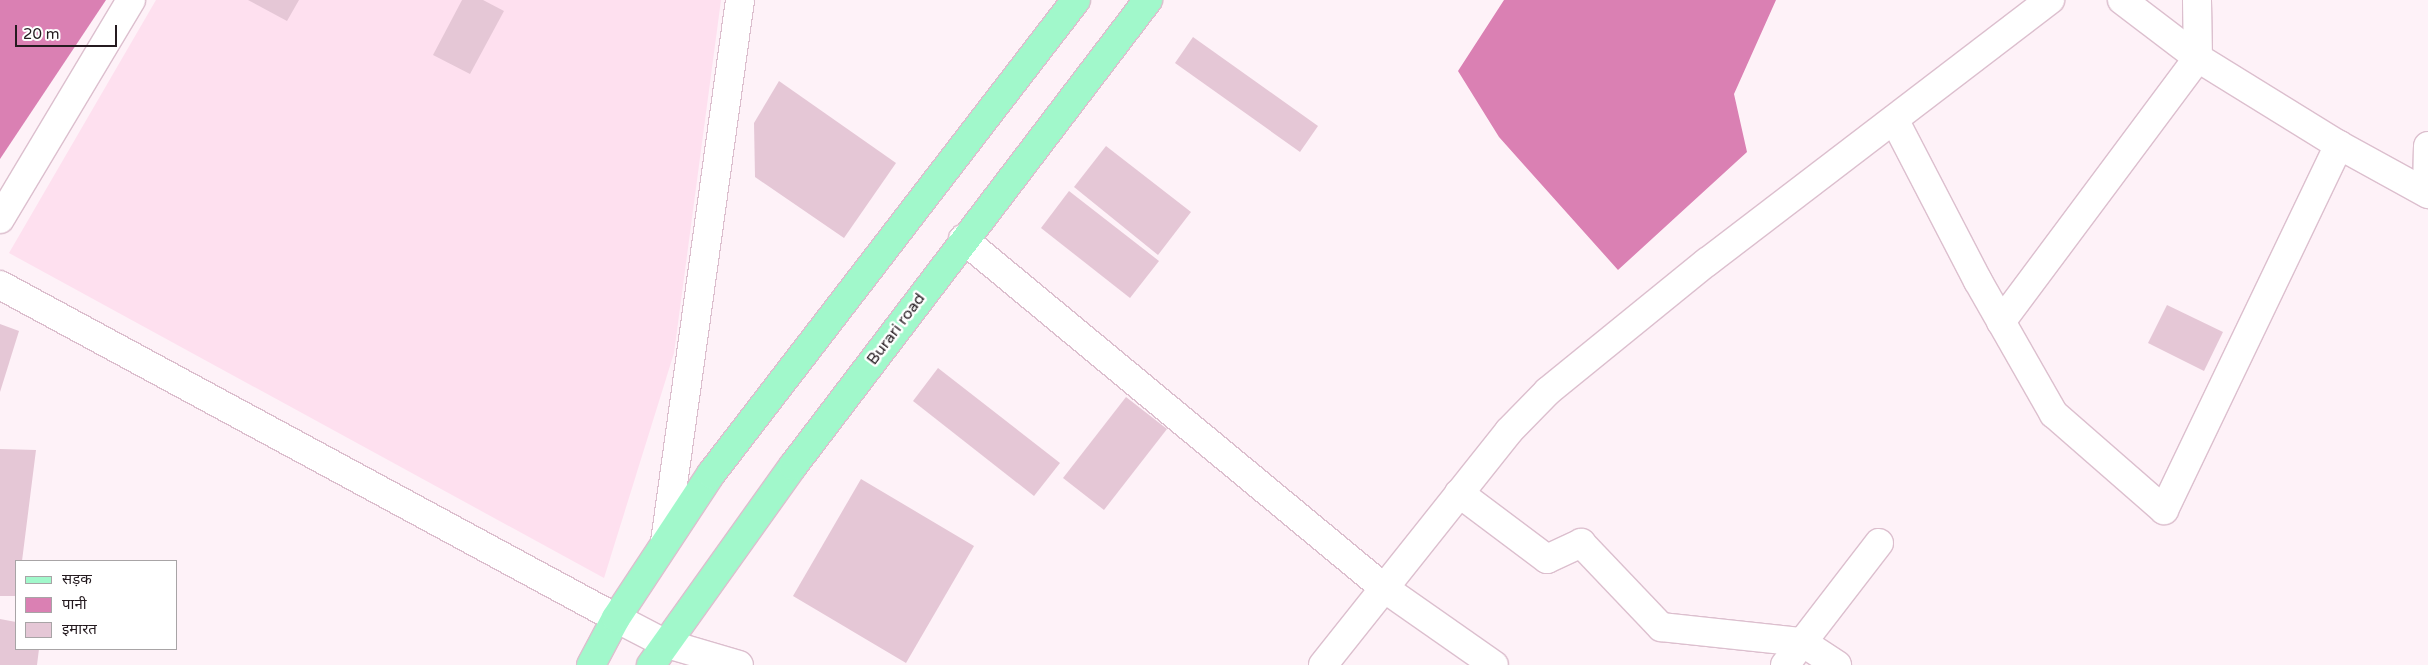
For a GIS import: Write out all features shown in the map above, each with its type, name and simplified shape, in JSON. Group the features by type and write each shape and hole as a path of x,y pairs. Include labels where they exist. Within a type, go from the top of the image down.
{"main road":[{"path":"590,665 616,618 711,474 1076,0"},
{"name":"Burari road","path":"658,654 963,240 1148,0"}],"street":[{"path":"0,219 131,0"},
{"path":"665,542 740,0"},
{"path":"1323,665 1508,431 1556,384 1707,262 1895,121 2050,0"},
{"path":"2122,0 2198,58 2339,145 2427,193 2428,146"},
{"path":"2001,322 2198,58 2196,0"},
{"path":"1895,121 2001,322 2054,414 2164,510 2339,145"},
{"path":"963,240 1384,588 1494,665"},
{"path":"0,284 616,618 658,654 739,665"},
{"path":"1459,493 1547,559 1581,543 1661,628 1802,642 1837,665"},
{"path":"1785,665 1879,543"}],"shaded area":[{"path":"156,0 721,0 674,353 604,578 9,253"}],"water":[{"path":"0,0 106,0 0,159"},
{"path":"1504,0 1776,0 1734,94 1747,152 1618,270 1499,137 1458,71"}],"building":[{"path":"248,0 299,0 287,21"},
{"path":"462,0 483,0 504,11 470,74 433,55"},
{"path":"1193,37 1318,126 1300,152 1175,63"},
{"path":"779,81 896,163 844,238 755,177 754,123"},
{"path":"1106,146 1191,212 1158,255 1074,187"},
{"path":"1069,191 1159,261 1130,298 1041,228"},
{"path":"2167,305 2223,332 2204,371 2148,343"},
{"path":"0,324 19,331 0,392"},
{"path":"938,368 1060,463 1034,496 913,401"},
{"path":"1126,397 1167,429 1104,510 1063,478"},
{"path":"0,449 36,450 22,560 15,560 15,596 0,596"},
{"path":"861,479 974,546 906,663 793,596"},
{"path":"0,619 15,622 15,650 39,650 37,665 0,665"}]}
